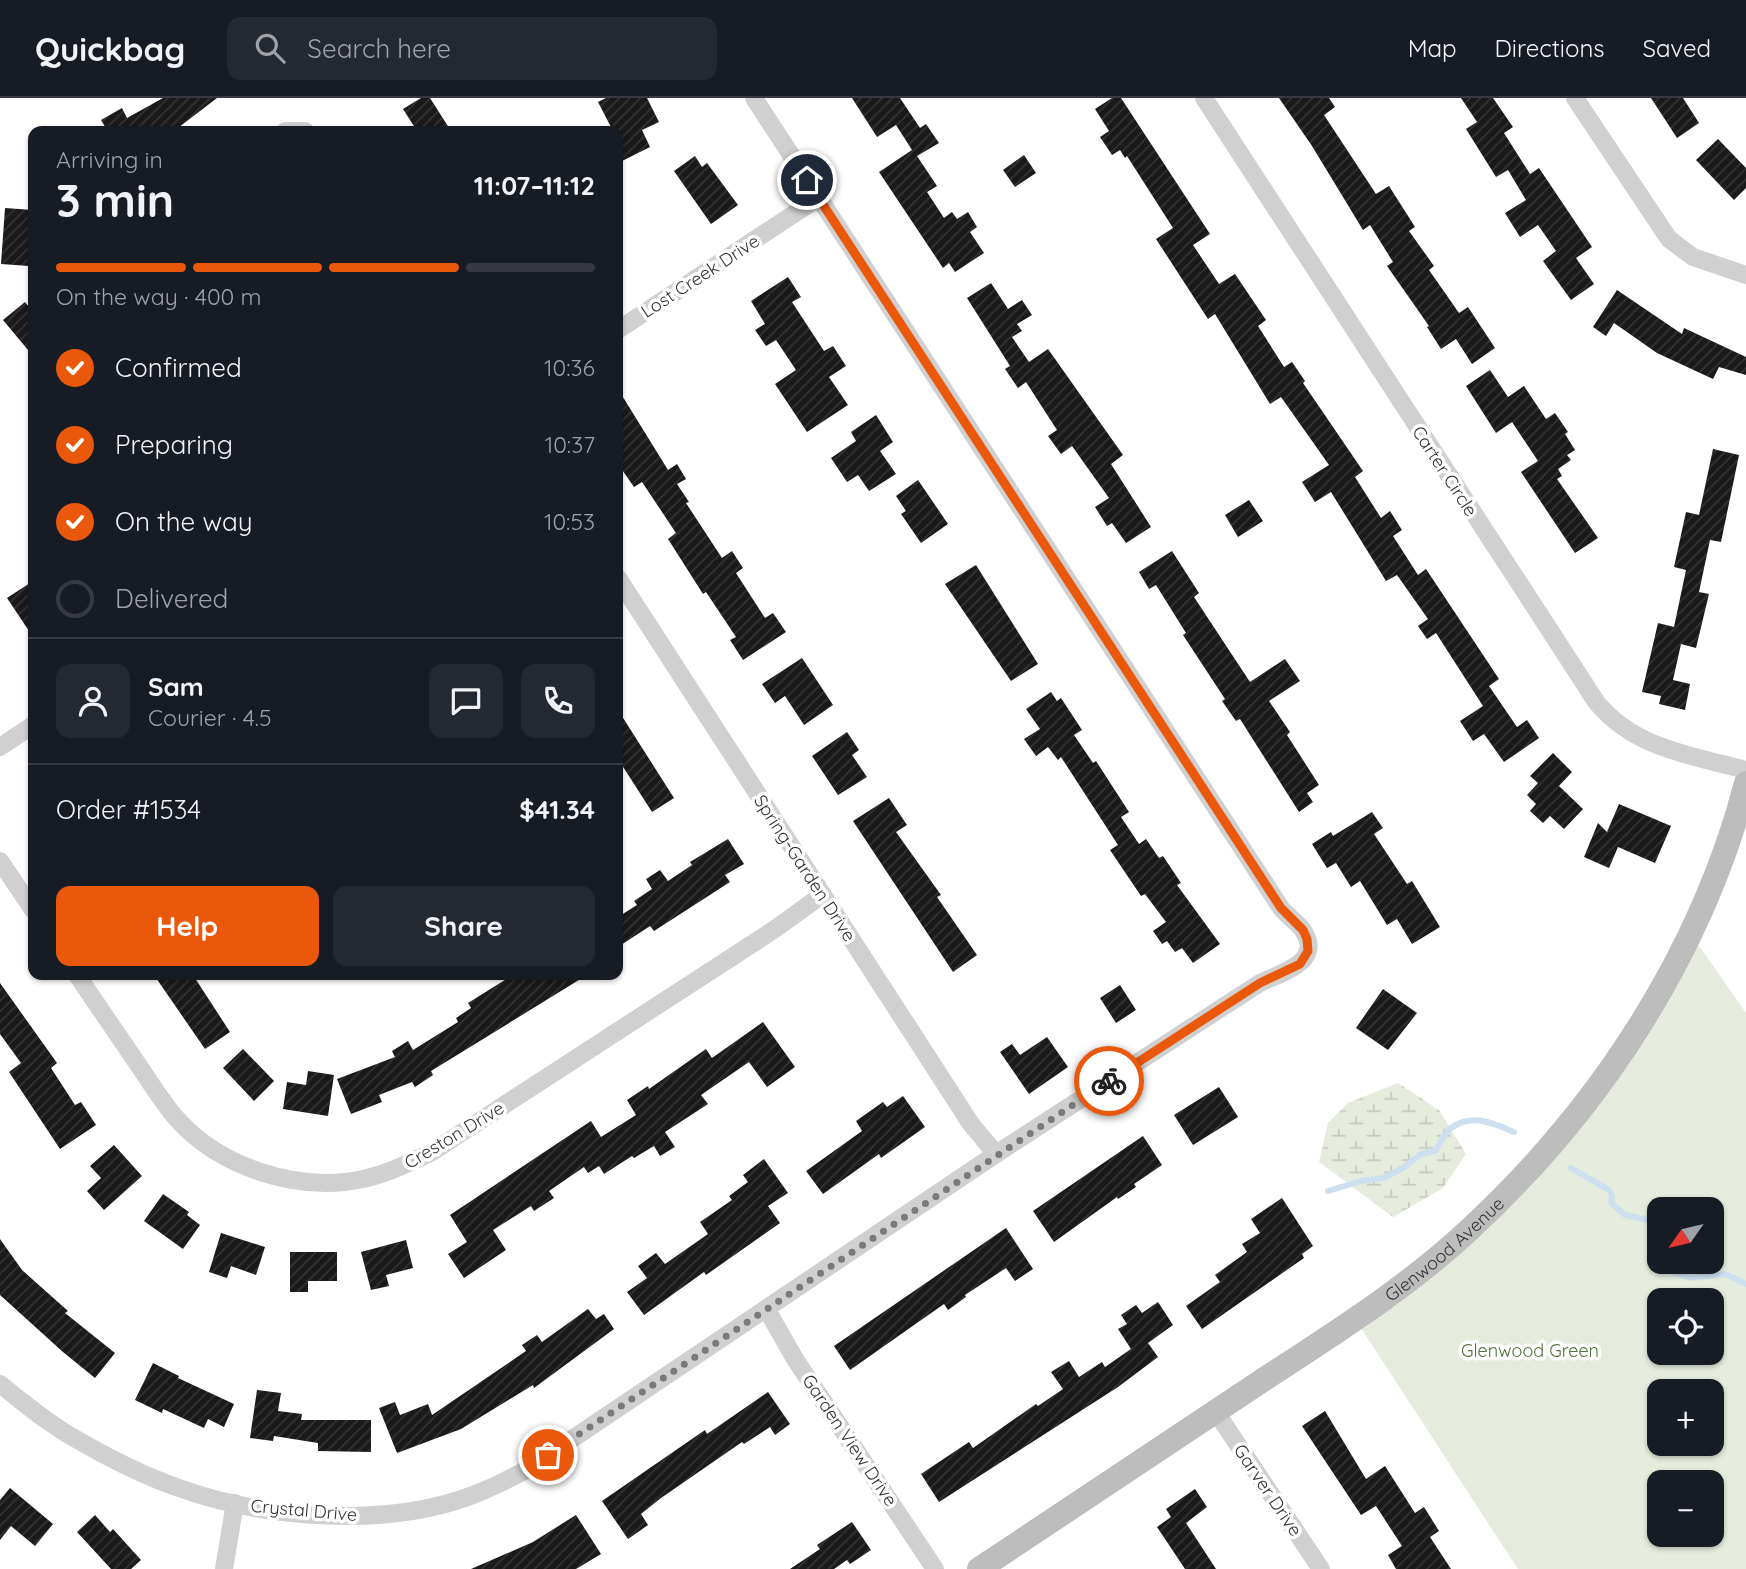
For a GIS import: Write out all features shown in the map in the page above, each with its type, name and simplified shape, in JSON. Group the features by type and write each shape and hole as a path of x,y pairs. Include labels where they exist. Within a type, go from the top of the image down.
{"street":[{"path":"754,98 1281,908 1303,930 1307,939 1308,951 1300,964 1260,983 996,1154"},
{"name":"Carter Circle","path":"1204,98 1597,703 1609,717 1641,740 1664,749 1746,770"},
{"path":"1575,98 1669,239 1693,257 1746,275"},
{"name":"Lost Creek Drive","path":"623,327 818,198"},
{"name":"Spring-Garden Drive","path":"623,586 971,1124 996,1154"},
{"path":"0,747 28,728"},
{"name":"Glenwood Avenue","path":"979,1569 1355,1319 1429,1265 1502,1200 1560,1135 1627,1047 1685,945 1727,847 1746,783"},
{"path":"0,861 28,903"},
{"name":"Creston Drive","path":"80,980 161,1098 189,1131 218,1151 254,1170 305,1182 339,1183 395,1170 432,1152 775,929 822,895"},
{"name":"Crystal Drive","path":"0,1384 69,1435 125,1465 178,1488 235,1503 310,1514 361,1516 417,1510 472,1496 526,1469 996,1154"},
{"name":"Garden View Drive","path":"767,1310 795,1359 935,1569"},
{"name":"Garver Drive","path":"1216,1412 1321,1569"},
{"path":"224,1569 235,1503"}],"green space":[{"name":"Glenwood Green","path":"1690,933 1746,1013 1746,1569 1518,1569 1355,1319 1560,1135"},
{"path":"1398,1083 1439,1110 1466,1154 1443,1188 1393,1217 1319,1162 1328,1123 1348,1103"}],"building":[{"path":"163,98 217,98 181,126 105,126 101,120 122,108 127,118"},
{"path":"421,98 430,98 448,126 414,126 403,109"},
{"path":"606,98 647,98 659,122 642,130 650,147 623,160 623,126 610,126 598,102"},
{"path":"852,98 900,98 920,128 926,124 939,143 917,156 937,186 927,192 944,218 952,212 957,219 968,212 977,227 970,232 984,253 955,272 949,263 943,268 879,172 912,150 896,125 877,137"},
{"path":"1112,98 1121,98 1210,234 1193,245 1219,284 1235,274 1266,320 1258,326 1284,367 1292,362 1305,381 1303,383 1363,471 1355,477 1381,518 1390,511 1402,530 1393,536 1418,575 1426,569 1499,679 1489,686 1517,727 1527,720 1539,738 1504,762 1484,734 1473,741 1460,721 1483,706 1436,633 1427,639 1418,626 1428,619 1397,575 1386,581 1331,492 1315,502 1302,482 1329,465 1281,397 1270,404 1215,314 1208,319 1156,239 1173,228 1127,156 1125,158 1120,150 1112,155 1100,137 1109,131 1095,109"},
{"path":"1279,98 1329,98 1335,107 1324,115 1376,194 1389,186 1415,227 1409,231 1434,266 1429,270 1459,313 1468,307 1495,348 1472,364 1456,339 1441,349 1427,327 1429,326 1387,266 1393,262 1370,225 1363,230"},
{"path":"1461,98 1493,98 1513,127 1504,133 1530,174 1539,168 1592,247 1576,258 1594,284 1571,300 1543,261 1556,251 1538,225 1520,237 1505,213 1526,200 1508,170 1496,177 1466,129 1477,122"},
{"path":"1651,98 1683,98 1699,123 1677,138"},
{"path":"1718,139 1746,168 1746,188 1734,200 1696,160"},
{"path":"1024,155 1036,173 1015,187 1003,170"},
{"path":"695,156 702,167 707,163 738,205 711,224 674,171"},
{"path":"5,208 28,210 28,266 1,264"},
{"path":"788,277 801,297 792,302 824,351 833,346 846,366 829,377 848,405 807,432 775,384 796,370 776,340 766,346 755,330 765,324 751,301"},
{"path":"991,283 1008,309 1022,300 1032,315 1017,324 1022,331 1012,337 1029,362 1048,349 1123,455 1111,464 1151,527 1126,543 1112,523 1107,526 1095,507 1109,498 1072,446 1061,454 1048,436 1057,430 1026,382 1018,388 1005,369 1010,366 967,298"},
{"path":"1617,290 1682,334 1684,328 1746,357 1746,375 1719,367 1713,379 1657,353 1614,323 1606,336 1593,327"},
{"path":"25,302 28,306 28,350 3,320"},
{"path":"1490,370 1508,397 1524,386 1546,419 1555,413 1568,432 1565,434 1575,450 1567,455 1571,460 1558,469 1562,476 1557,479 1598,538 1575,553 1521,472 1538,461 1512,422 1496,433 1466,386"},
{"path":"623,397 668,470 677,464 686,479 677,484 689,502 686,503 722,558 732,551 743,568 736,573 765,618 773,613 786,632 743,660 730,640 736,637 706,592 703,594 668,539 676,533 642,482 634,487 623,471"},
{"path":"876,415 893,442 880,451 896,474 869,491 858,475 847,482 831,458 856,441 851,432"},
{"path":"1713,449 1739,455 1721,542 1710,540 1699,592 1709,594 1696,648 1681,644 1673,680 1690,684 1685,710 1659,704 1661,696 1642,692 1658,623 1674,627 1686,570 1674,567 1686,512 1699,515"},
{"path":"918,480 948,524 921,543 901,514 906,511 896,496"},
{"path":"1249,500 1263,521 1238,537 1225,515"},
{"path":"1172,551 1199,593 1194,597 1250,682 1285,659 1300,681 1269,701 1290,732 1287,735 1319,785 1307,793 1313,802 1299,812 1240,719 1236,721 1222,701 1225,699 1183,635 1186,633 1156,585 1149,589 1139,572"},
{"path":"976,565 1038,664 1011,681 945,584"},
{"path":"28,584 28,630 7,598"},
{"path":"802,658 833,705 804,725 785,696 775,703 762,684"},
{"path":"1051,692 1057,701 1061,698 1082,730 1074,735 1093,763 1096,761 1129,812 1121,817 1139,844 1146,839 1159,858 1163,856 1181,883 1177,885 1220,944 1193,963 1182,948 1175,952 1167,941 1162,944 1153,931 1166,922 1145,894 1141,896 1110,850 1118,845 1061,757 1058,760 1048,747 1036,756 1024,739 1040,729 1026,709"},
{"path":"623,718 674,798 652,812 623,767"},
{"path":"847,732 859,750 852,755 867,777 838,795 812,756"},
{"path":"1553,753 1572,772 1559,786 1583,809 1564,829 1550,816 1543,823 1530,811 1536,804 1527,795 1538,783 1530,776"},
{"path":"889,798 907,825 896,832 941,895 937,897 977,955 953,972 853,821"},
{"path":"1619,804 1671,826 1655,863 1618,847 1609,868 1584,857 1598,823 1607,832"},
{"path":"1372,812 1383,828 1374,834 1407,884 1412,881 1440,927 1412,944 1397,919 1387,925 1360,881 1351,887 1336,863 1327,868 1312,844 1331,832 1333,836"},
{"path":"728,839 744,864 725,875 730,882 654,931 650,926 623,944 623,914 637,905 634,901 652,889 646,879 660,870 668,881 692,865 690,862"},
{"path":"157,980 196,980 230,1032 205,1049"},
{"path":"505,980 579,980 431,1071 433,1075 415,1087 412,1082 379,1095 382,1102 351,1114 337,1079 395,1057 392,1051 408,1041 413,1050 458,1022 456,1018 471,1008 468,1003"},
{"path":"0,983 57,1063 51,1068 75,1105 81,1102 96,1125 60,1149 9,1072 21,1063 0,1034"},
{"path":"1120,985 1136,1010 1116,1023 1100,998"},
{"path":"1383,989 1417,1013 1388,1050 1356,1028"},
{"path":"763,1022 795,1067 767,1087 749,1062 701,1095 708,1104 665,1132 675,1147 660,1156 654,1146 604,1174 599,1166 588,1173 584,1167 549,1191 554,1198 534,1211 531,1206 493,1230 506,1250 464,1278 448,1254 467,1242 450,1215 591,1121 601,1137 636,1115 627,1100 648,1086 649,1089 706,1049 712,1058"},
{"path":"1047,1037 1068,1067 1029,1094 1000,1052 1012,1044 1020,1055"},
{"path":"243,1049 274,1081 254,1101 223,1068"},
{"path":"308,1071 334,1075 328,1116 283,1109 287,1082 306,1085"},
{"path":"1219,1087 1238,1117 1193,1145 1174,1115"},
{"path":"903,1096 925,1127 881,1158 879,1154 823,1194 806,1171 862,1131 856,1121 883,1102 887,1107"},
{"path":"1143,1136 1162,1165 1134,1184 1136,1187 1118,1199 1117,1197 1054,1242 1033,1211"},
{"path":"114,1145 142,1176 104,1210 87,1191 101,1178 90,1166"},
{"path":"764,1159 788,1193 768,1206 780,1223 644,1315 627,1292 647,1278 638,1266 656,1253 665,1264 708,1234 700,1222 732,1200 729,1196 748,1182 743,1175"},
{"path":"163,1194 189,1212 187,1215 200,1225 183,1249 144,1221"},
{"path":"1282,1198 1313,1246 1302,1254 1304,1258 1202,1329 1186,1306 1220,1282 1215,1275 1247,1252 1242,1244 1260,1233 1251,1219"},
{"path":"1006,1228 1033,1269 1015,1281 1006,1268 965,1295 966,1297 948,1310 944,1304 850,1370 834,1346"},
{"path":"221,1233 265,1247 256,1275 231,1266 227,1278 209,1272"},
{"path":"0,1239 22,1270 68,1311 65,1313 115,1353 95,1378 0,1295"},
{"path":"406,1240 413,1268 386,1275 389,1286 371,1290 361,1252"},
{"path":"290,1252 337,1252 337,1281 308,1281 308,1292 290,1292"},
{"path":"1158,1302 1173,1325 1148,1343 1158,1357 1118,1387 939,1502 921,1474 969,1442 973,1448 1036,1404 1038,1406 1063,1389 1051,1372 1069,1361 1079,1377 1102,1362 1105,1367 1131,1349 1118,1329 1127,1324 1121,1315 1136,1305 1142,1313"},
{"path":"588,1309 596,1319 604,1314 614,1329 534,1388 533,1385 461,1429 397,1453 379,1408 395,1402 400,1415 428,1404 432,1415 526,1351 522,1345 537,1335 542,1342"},
{"path":"153,1363 234,1404 224,1427 208,1419 204,1428 163,1409 162,1413 135,1400"},
{"path":"257,1390 281,1393 278,1411 302,1414 301,1420 371,1420 371,1452 318,1451 318,1443 274,1436 273,1441 250,1438"},
{"path":"768,1392 790,1424 775,1435 770,1427 744,1444 742,1442 661,1498 641,1514 648,1525 628,1539 602,1501 705,1430 707,1434"},
{"path":"1325,1411 1366,1479 1385,1466 1415,1513 1424,1507 1439,1531 1430,1537 1451,1569 1396,1569 1388,1555 1402,1546 1376,1506 1361,1515 1302,1426"},
{"path":"10,1488 53,1524 35,1546 11,1526 0,1540 0,1500"},
{"path":"1195,1489 1207,1507 1186,1523 1216,1569 1185,1569 1157,1527 1171,1517 1166,1509"},
{"path":"95,1515 110,1532 113,1529 141,1560 131,1569 111,1569 77,1532"},
{"path":"576,1515 601,1554 576,1569 471,1569 533,1542"},
{"path":"852,1522 871,1550 850,1564 847,1560 834,1569 790,1569 820,1549 817,1545"}],"waterway":[{"path":"1328,1191 1361,1181 1384,1178 1421,1154 1435,1151 1446,1133 1459,1123 1482,1121 1514,1132"},
{"path":"1571,1168 1609,1190 1611,1203 1625,1215 1656,1222 1657,1241 1650,1259 1670,1271 1690,1278 1725,1274 1746,1284"}],"way so far":[{"path":"548,1455 1109,1081"}],"route":[{"path":"807,180 1281,908 1303,930 1307,939 1308,951 1300,964 1260,983 1109,1081"}]}
